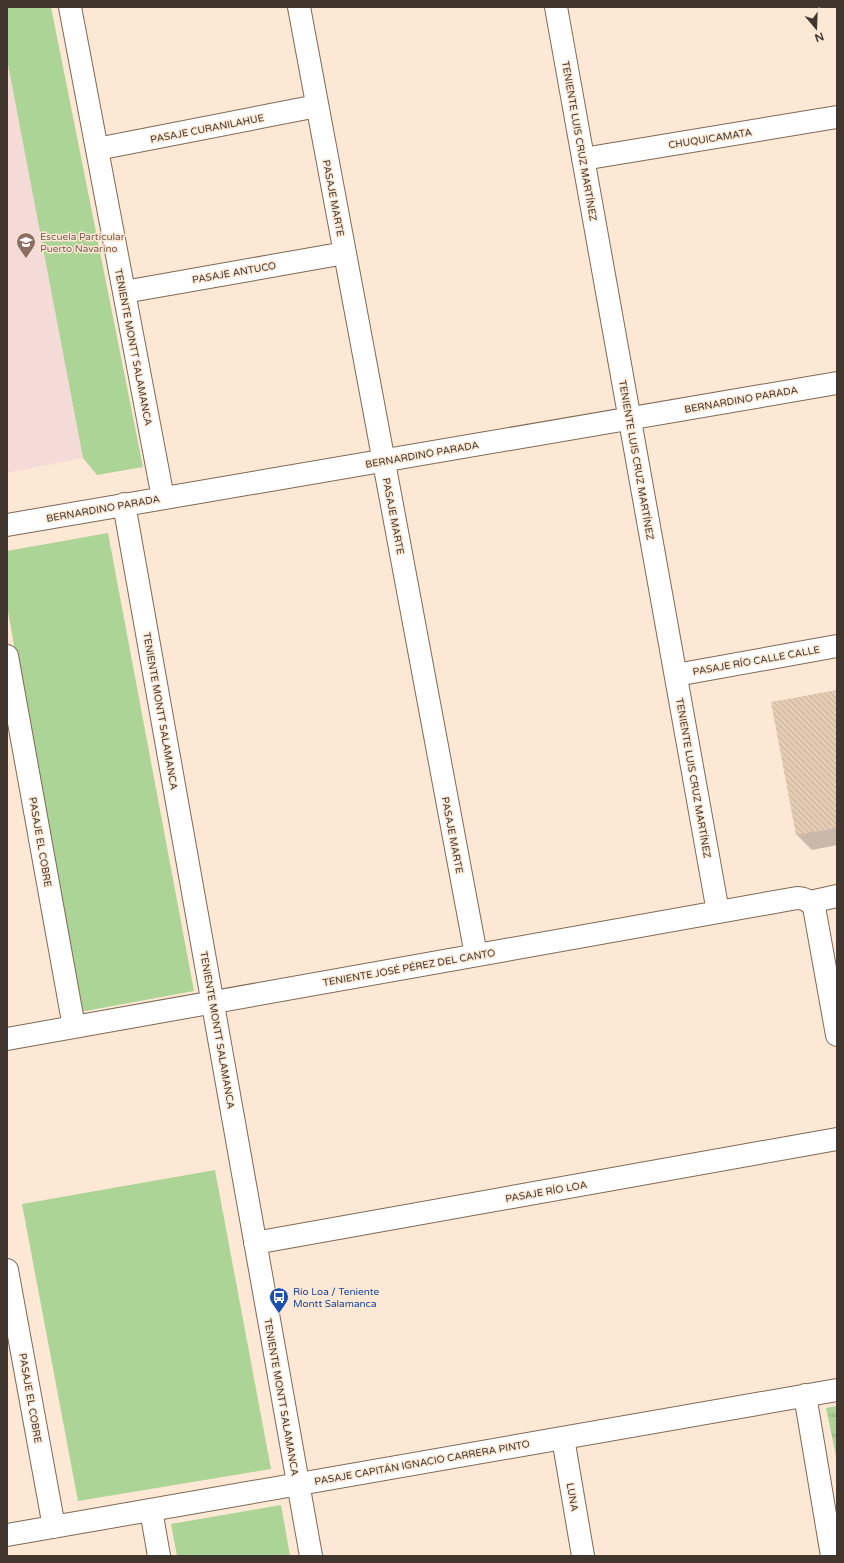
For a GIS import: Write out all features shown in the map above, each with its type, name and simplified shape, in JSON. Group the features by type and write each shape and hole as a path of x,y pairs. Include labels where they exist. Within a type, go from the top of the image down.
{"street":[{"name":"TENIENTE MONTT SALAMANCA","path":"70,7 163,498"},
{"name":"PASAJE MARTE","path":"299,7 476,955"},
{"name":"TENIENTE LUIS CRUZ MARTÍNEZ","path":"556,7 718,912"},
{"name":"PASAJE CURANILAHUE","path":"97,149 317,106"},
{"name":"CHUQUICAMATA","path":"583,159 837,117"},
{"name":"PASAJE ANTUCO","path":"124,292 345,253"},
{"name":"BERNARDINO PARADA","path":"7,524 837,383"},
{"name":"TENIENTE MONTT SALAMANCA","path":"124,504 311,1556"},
{"name":"PASAJE RÍO CALLE CALLE","path":"676,675 837,646"},
{"name":"PASAJE EL COBRE","path":"7,656 74,1027"},
{"path":"837,896 810,902 814,907 837,1035"},
{"name":"TENIENTE JOSÉ PÉREZ DEL CANTO","path":"7,1039 797,898 804,898 810,902"},
{"name":"PASAJE RÍO LOA","path":"255,1243 837,1140"},
{"name":"PASAJE EL COBRE","path":"7,1270 54,1527"},
{"name":"PASAJE CAPITÁN IGNACIO CARRERA PINTO","path":"7,1535 837,1390"},
{"path":"805,1395 832,1556"},
{"name":"LUNA","path":"563,1438 583,1556"},
{"path":"151,1510 159,1556"}],"shaded area":[{"name":"Escuela Particular Puerto Navarino","path":"7,59 83,458 7,473"}],"green space":[{"path":"7,7 51,7 143,467 97,475 83,458 7,59"},
{"path":"108,533 194,991 80,1012 7,606 7,551"},
{"path":"215,1170 271,1469 78,1501 22,1204"},
{"path":"837,1406 837,1461 826,1408"},
{"path":"281,1505 290,1556 177,1556 171,1524"}],"building":[{"path":"837,690 837,828 796,835 771,702"}],"place":[{"name":"Escuela Particular Puerto Navarino","path":"26,259"},
{"name":"Río Loa / Teniente Montt Salamanca","path":"279,1314"}]}
